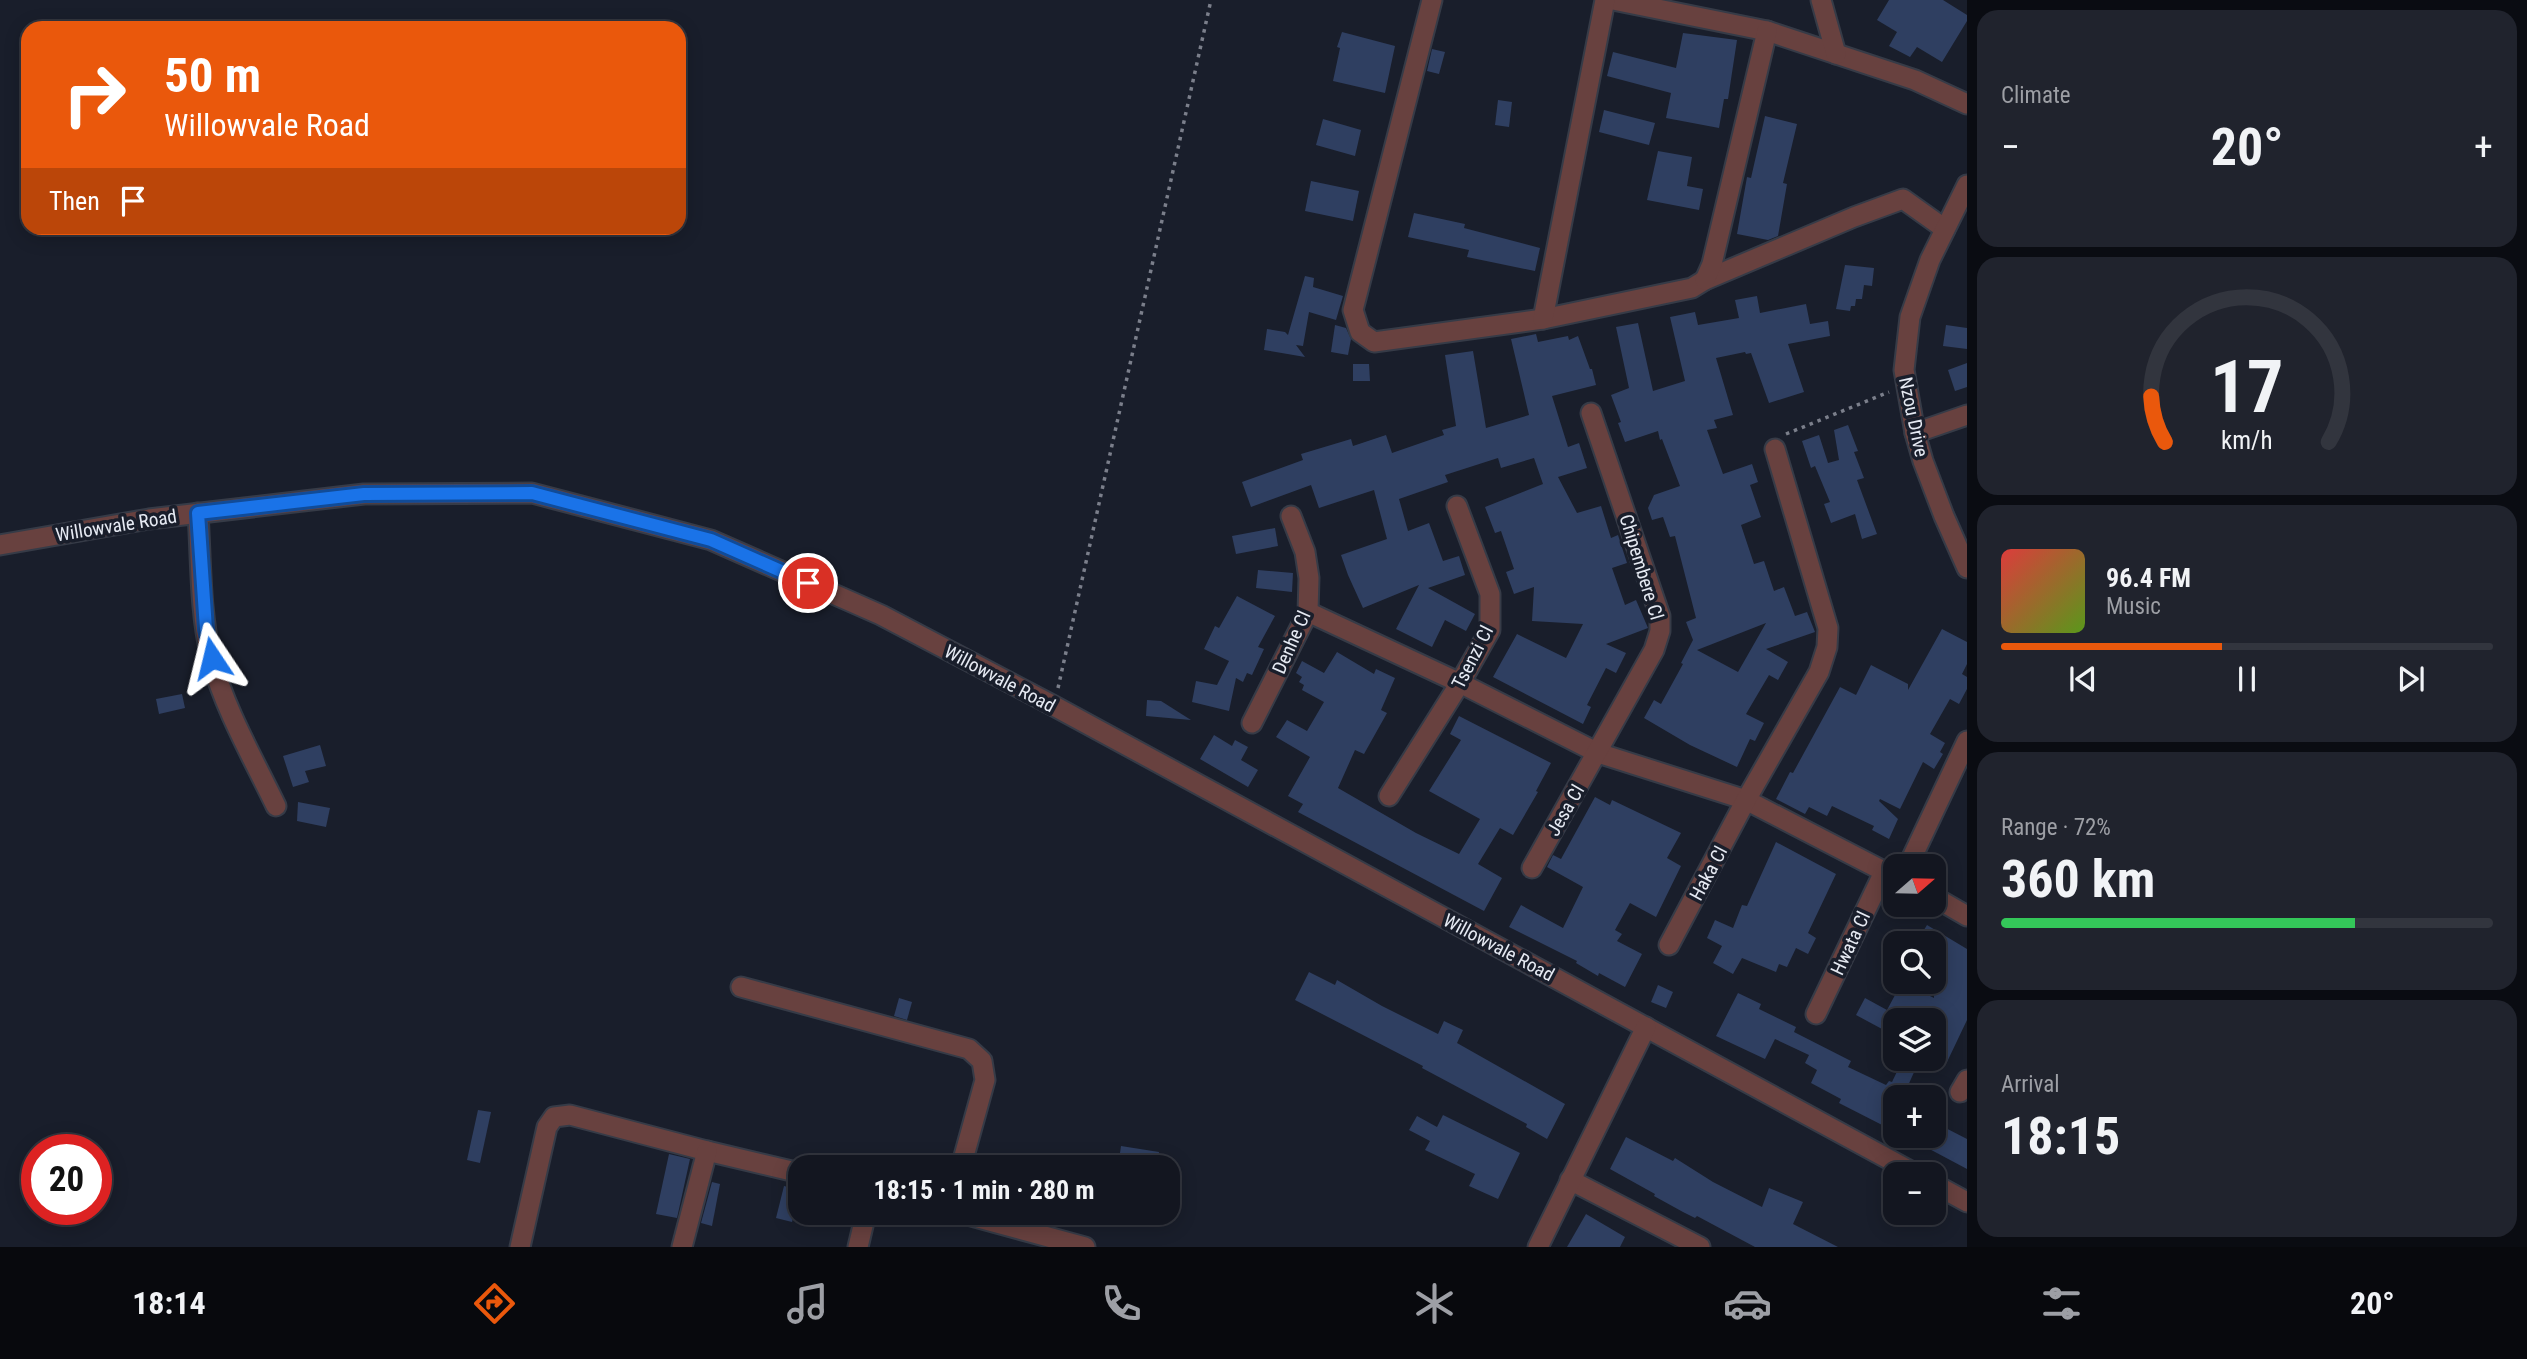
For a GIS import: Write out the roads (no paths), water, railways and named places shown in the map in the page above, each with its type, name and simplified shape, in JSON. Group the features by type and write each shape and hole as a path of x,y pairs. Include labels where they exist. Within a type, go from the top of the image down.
{"street":[{"path":"1432,0 1353,310 1360,332 1374,342 1543,319 1692,288 1705,280 1854,217 1903,199 1945,229"},
{"path":"1543,319 1605,0"},
{"path":"1613,0 1767,31 1915,80 1967,104"},
{"path":"1821,0 1836,54"},
{"path":"1705,280 1712,264 1767,31"},
{"name":"Nzou Drive","path":"1967,185 1930,260 1910,317 1904,369 1915,433 1944,516 1967,568"},
{"name":"Chipembere Cl","path":"1591,413 1660,616 1660,631 1654,650 1598,753"},
{"path":"1915,433 1967,415"},
{"name":"Haka Cl","path":"1669,945 1746,800 1819,672 1827,647 1828,628 1775,449"},
{"name":"Willowvale Road","path":"0,545 136,521 364,494 532,493 711,540 881,615 1054,706 1894,1162"},
{"name":"Tsenzi Cl","path":"1389,796 1490,630 1490,594 1457,506"},
{"path":"198,513 206,629 212,658 222,691 276,806"},
{"name":"Denhe Cl","path":"1252,723 1308,612 1309,578 1292,516"},
{"path":"1308,612 1460,683 1598,753 1746,800 1883,870"},
{"path":"1914,854 1967,741"},
{"name":"Jesa Cl","path":"1532,868 1598,753"},
{"name":"Hwata Cl","path":"1816,1014 1883,887"},
{"path":"1946,904 1967,916"},
{"path":"741,987 969,1049 982,1060 985,1080 964,1155"},
{"path":"1538,1247 1646,1027"},
{"path":"520,1247 547,1127 554,1117 570,1115 788,1170"},
{"path":"682,1247 707,1151"},
{"path":"1570,1180 1700,1247"},
{"path":"1946,1191 1967,1202"},
{"path":"858,1247 863,1225"},
{"path":"1001,1225 1074,1246"}]}
